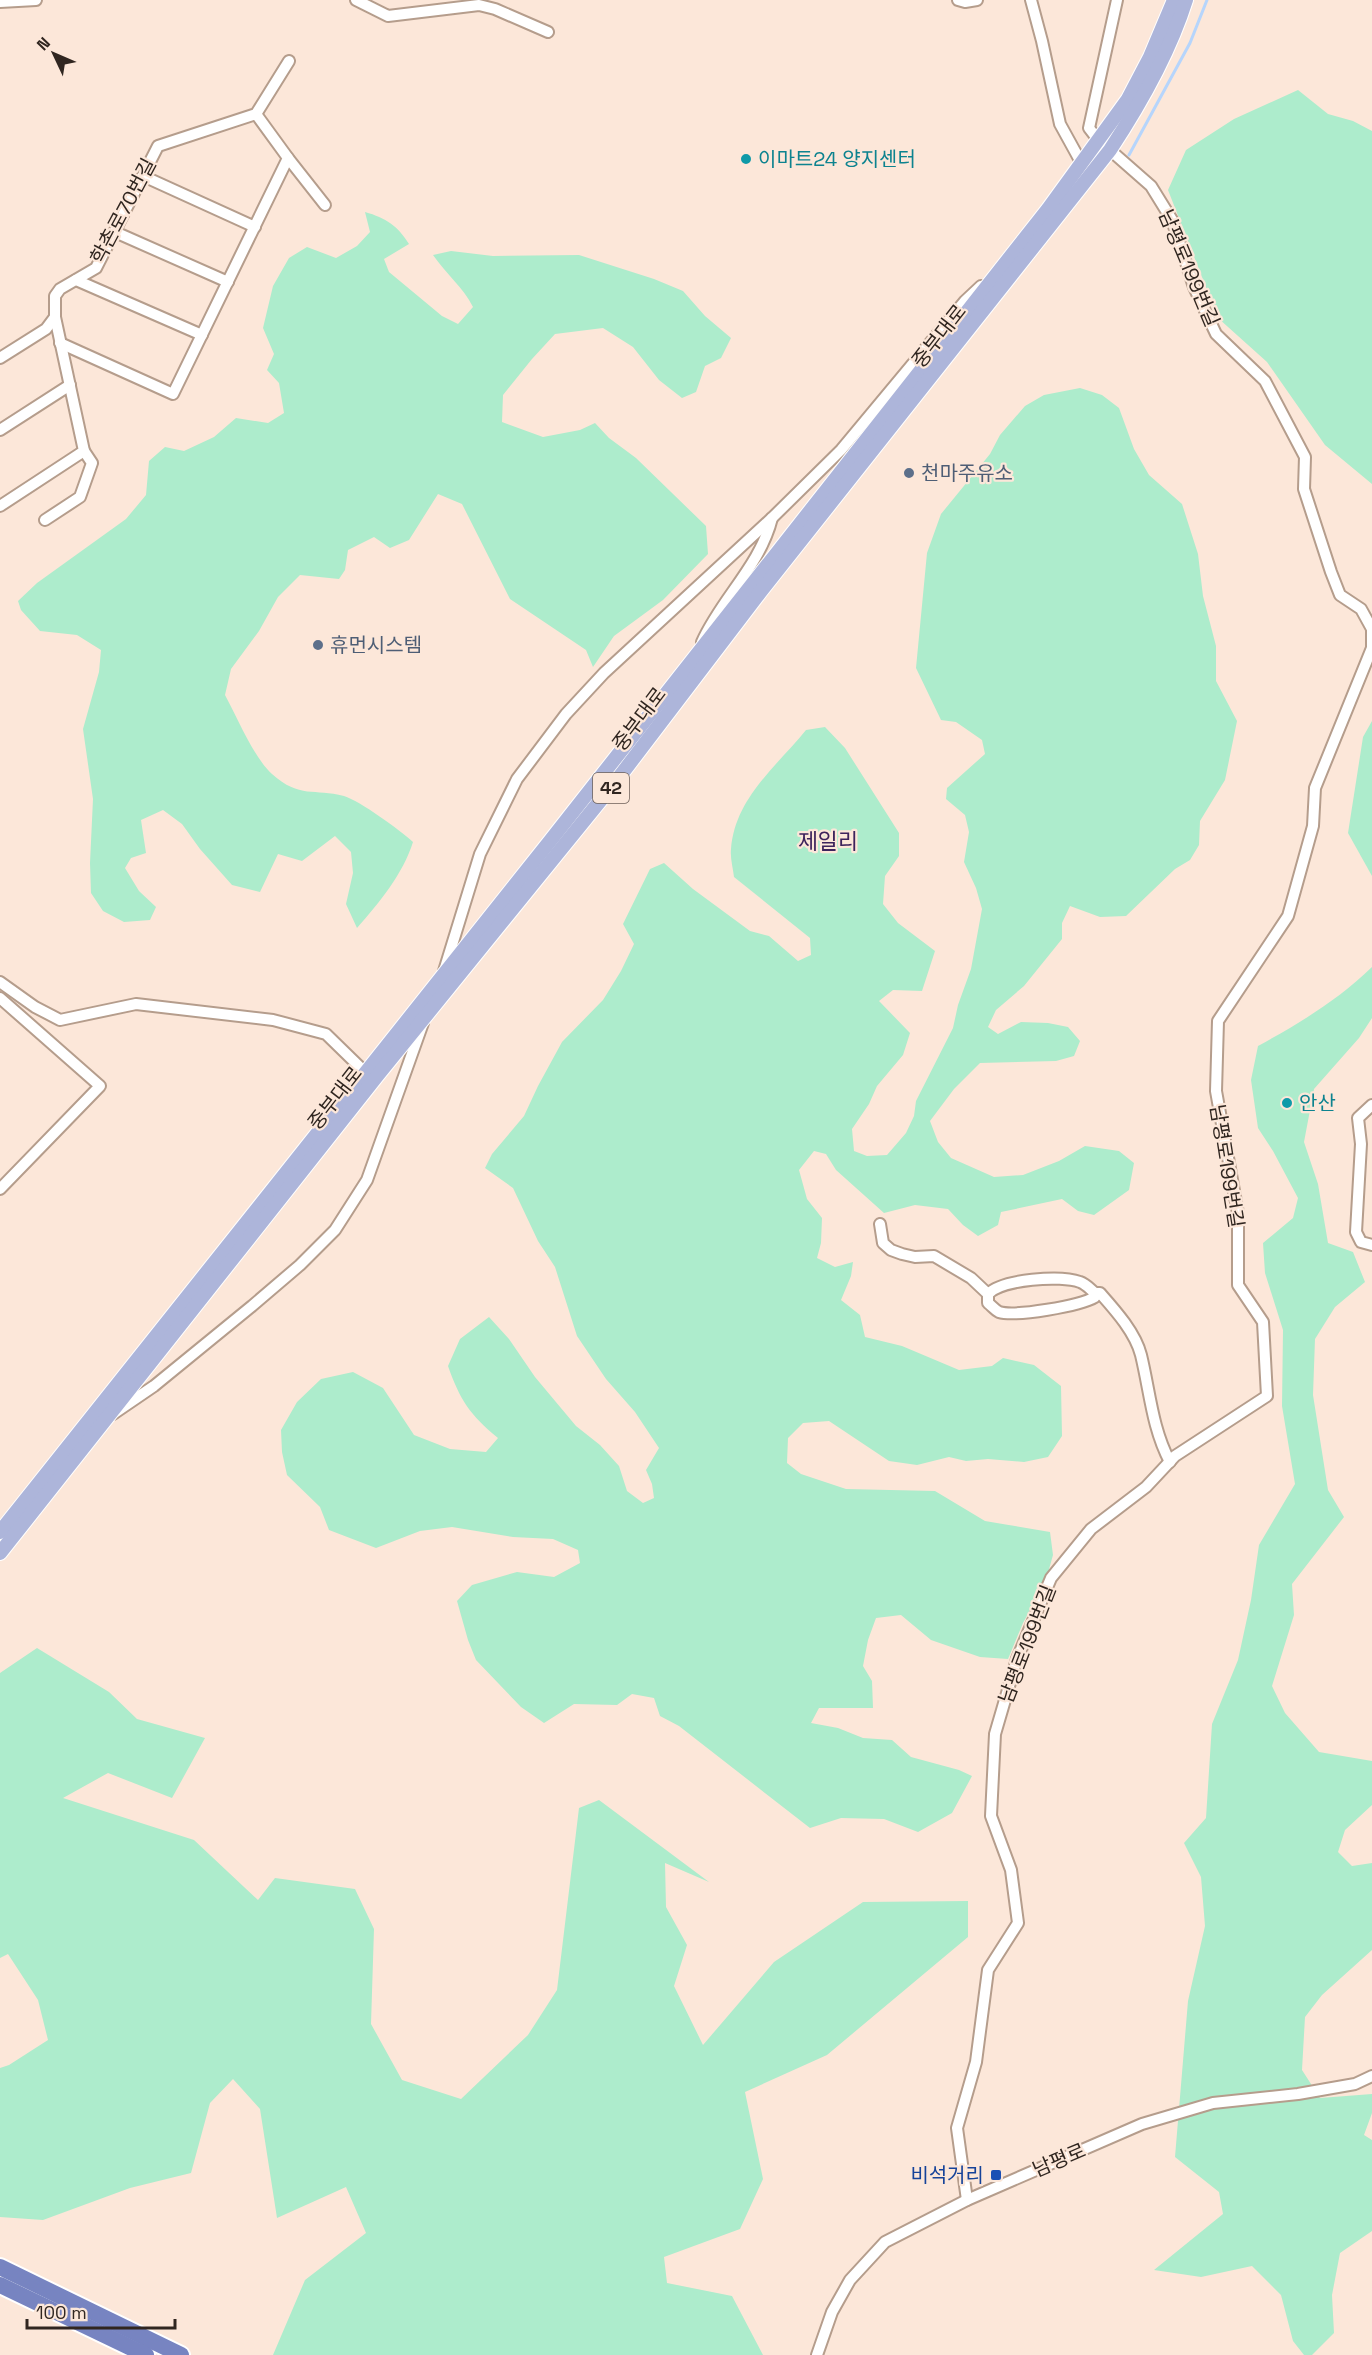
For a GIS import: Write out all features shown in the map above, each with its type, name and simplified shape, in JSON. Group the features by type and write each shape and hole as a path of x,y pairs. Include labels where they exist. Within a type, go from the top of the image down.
{"highway":[{"path":"0,2267 181,2355"},
{"path":"0,2284 146,2355"}],"main road":[{"name":"중부대로","path":"0,1532 6,1520 366,1073 978,300 1082,164 1104,145 1150,57 1174,0"},
{"name":"중부대로","path":"0,1553 425,1017 617,780 1104,145 1142,99 1164,56 1186,0"}],"street":[{"path":"0,2 36,0"},
{"path":"356,0 388,16 479,5 495,9 548,32"},
{"path":"958,0 964,2 977,0"},
{"path":"1031,0 1060,124 1082,164"},
{"path":"1104,145 1089,128 1117,0"},
{"path":"289,61 256,114 325,204"},
{"name":"학촌로70번길","path":"55,317 55,296 60,289 96,268 158,146 256,114"},
{"name":"남평로199번길","path":"967,2200 957,2128 976,2062 988,1970 1018,1923 1011,1870 991,1816 995,1734 1017,1659 1051,1578 1091,1529 1146,1487 1170,1462 1267,1396 1263,1322 1238,1285 1238,1213 1216,1091 1218,1021 1288,916 1313,826 1315,788 1372,648 1372,628 1361,609 1340,594 1305,489 1305,458 1265,381 1216,334 1194,287 1172,220 1151,186 1104,145"},
{"path":"60,343 173,394 288,158"},
{"path":"143,176 255,227"},
{"path":"115,232 228,282"},
{"path":"442,977 480,854 517,779 566,714 604,673 772,518 841,450 965,301 998,271"},
{"path":"76,280 202,335"},
{"path":"45,520 80,497 92,463 84,451 55,317"},
{"path":"0,358 46,328 55,317"},
{"path":"0,430 70,385"},
{"path":"0,506 84,451"},
{"path":"698,652 709,627 738,586 767,537 772,518"},
{"path":"0,982 36,1007 60,1020 136,1004 273,1020 326,1034 366,1073"},
{"path":"0,999 26,1019 100,1086 0,1189"},
{"path":"26,1019 36,1007"},
{"path":"107,1418 154,1386 260,1300 335,1230 367,1180 425,1017"},
{"path":"1372,1105 1358,1118 1361,1144 1356,1232 1361,1242 1372,1245"},
{"path":"880,1224 882,1243 891,1251 915,1257 934,1256 971,1278 987,1294 988,1303 996,1311 1019,1313 1071,1306 1095,1297 1095,1293"},
{"path":"987,1294 991,1290 1008,1284 1061,1278 1083,1282 1095,1293 1100,1293 1129,1331 1140,1353 1152,1416 1160,1443 1170,1462"},
{"name":"남평로","path":"817,2355 832,2312 850,2280 885,2242 967,2200 1142,2124 1213,2103 1298,2094 1355,2084 1372,2076"}],"green space":[{"path":"1298,90 1328,114 1353,121 1372,131 1372,484 1325,445 1267,362 1218,318 1168,190 1186,150 1234,119"},
{"path":"365,212 391,224 409,244 384,259 389,272 442,316 458,324 473,307 433,255 451,251 493,256 579,255 654,279 683,291 705,316 731,338 721,358 705,366 696,392 682,398 659,380 633,347 603,328 555,334 503,395 502,422 543,437 580,430 595,423 609,438 636,458 706,526 708,554 663,600 614,636 593,667 586,650 510,599 462,504 438,494 409,540 390,548 374,537 348,550 345,570 339,579 300,575 278,597 259,631 231,669 225,695 252,748 272,774 299,790 344,796 360,804 380,816 413,842 409,854 397,877 357,928 346,904 353,873 351,852 335,836 302,861 278,854 260,892 232,885 200,849 182,824 163,810 141,820 146,853 131,858 125,868 139,891 156,907 150,920 124,922 103,911 91,893 93,799 83,729 99,672 101,650 77,635 40,631 21,610 18,601 37,583 126,519 146,495 149,461 165,447 184,451 214,437 236,418 268,423 284,413 279,383 267,370 274,354 263,328 273,286 289,258 307,247 336,258 357,246 370,232"},
{"path":"1080,388 1102,395 1119,408 1134,449 1149,475 1182,504 1198,554 1203,596 1216,646 1216,681 1237,721 1225,780 1200,821 1199,845 1190,860 1175,869 1126,916 1100,917 1070,906 1062,923 1062,939 1024,986 996,1010 988,1027 998,1034 1021,1022 1048,1023 1068,1027 1080,1041 1074,1056 1056,1061 980,1063 954,1089 930,1121 938,1142 951,1158 994,1177 1023,1175 1059,1161 1085,1146 1119,1151 1134,1163 1129,1190 1094,1215 1078,1211 1062,1199 1001,1212 998,1225 978,1236 963,1225 948,1209 915,1205 884,1213 836,1170 826,1154 814,1151 799,1170 807,1199 822,1218 821,1243 817,1258 835,1267 853,1262 851,1276 841,1300 860,1315 865,1337 902,1346 959,1370 992,1366 1003,1358 1034,1365 1061,1386 1062,1436 1048,1457 1024,1462 988,1459 966,1461 949,1457 917,1465 889,1461 829,1421 803,1423 788,1438 787,1463 801,1474 846,1489 935,1491 985,1521 1050,1532 1053,1555 1046,1580 1023,1623 1008,1659 980,1657 931,1640 901,1615 876,1618 868,1640 863,1666 872,1681 873,1708 819,1708 811,1723 838,1728 863,1738 892,1740 911,1757 959,1770 972,1776 952,1813 918,1832 884,1819 841,1818 810,1828 679,1726 660,1716 654,1698 632,1694 617,1705 574,1704 544,1723 521,1707 476,1660 457,1601 472,1585 517,1572 554,1577 580,1563 578,1550 553,1539 513,1537 452,1527 420,1531 376,1548 329,1530 320,1507 287,1475 282,1452 281,1430 297,1402 321,1379 353,1372 383,1388 414,1435 450,1449 486,1452 498,1438 467,1406 448,1366 460,1339 489,1317 509,1339 535,1377 576,1426 600,1445 619,1466 627,1491 643,1503 654,1498 652,1484 646,1470 659,1448 635,1412 606,1379 577,1336 555,1267 538,1241 513,1188 485,1168 492,1154 524,1116 562,1042 603,1000 621,971 634,944 623,924 650,869 664,863 693,889 750,931 769,936 798,961 811,955 810,938 734,877 731,849 740,814 759,784 806,730 825,727 845,748 899,833 899,856 885,876 883,904 898,923 935,951 922,991 893,990 879,1001 910,1033 903,1055 877,1086 869,1104 852,1129 854,1151 867,1156 887,1155 906,1133 914,1116 916,1101 953,1028 958,1005 971,969 982,909 976,888 964,862 969,832 965,815 946,799 947,788 985,754 982,740 956,722 941,720 916,668 927,553 941,514 990,454 1000,435 1025,406 1044,395"},
{"path":"1372,721 1372,876 1348,833 1363,737"},
{"path":"1372,967 1372,1018 1359,1038 1314,1089 1304,1142 1318,1184 1328,1243 1353,1252 1365,1282 1335,1307 1315,1339 1313,1395 1328,1490 1344,1517 1292,1584 1294,1615 1272,1686 1285,1713 1319,1752 1372,1761 1372,1805 1345,1830 1338,1852 1352,1866 1372,1863 1372,1950 1322,1995 1305,2017 1302,2070 1320,2098 1372,2094 1372,2113 1364,2135 1372,2140 1372,2231 1340,2253 1332,2295 1334,2333 1312,2355 1304,2355 1293,2341 1281,2295 1252,2266 1201,2277 1154,2270 1223,2214 1219,2192 1175,2157 1188,2001 1205,1926 1201,1877 1184,1843 1206,1818 1212,1724 1238,1660 1251,1600 1259,1545 1295,1484 1282,1406 1283,1330 1265,1273 1263,1243 1293,1218 1298,1198 1258,1128 1251,1080 1258,1046 1318,1010"},
{"path":"37,1648 109,1692 137,1719 205,1738 172,1798 108,1773 63,1798 194,1840 258,1900 275,1878 355,1889 374,1929 371,2024 402,2080 461,2099 528,2035 557,1990 579,1808 599,1800 709,1882 665,1863 666,1907 687,1945 674,1986 703,2045 774,1962 863,1902 968,1901 968,1937 827,2055 745,2092 763,2179 740,2229 664,2257 667,2283 732,2296 763,2355 273,2355 305,2280 366,2233 346,2187 277,2218 260,2109 233,2079 210,2103 191,2173 130,2188 43,2220 0,2217 0,2068 9,2065 48,2040 38,2000 8,1954 0,1958 0,1673"}],"waterway":[{"path":"1129,155 1190,43 1207,0"}],"place":[{"name":"이마트24 양지센터","path":"746,159"},
{"name":"천마주유소","path":"909,473"},
{"name":"휴먼시스템","path":"318,645"},
{"name":"안산","path":"1287,1103"},
{"name":"비석거리","path":"996,2175"}],"district":[{"name":"제일리","path":"828,841"}]}
